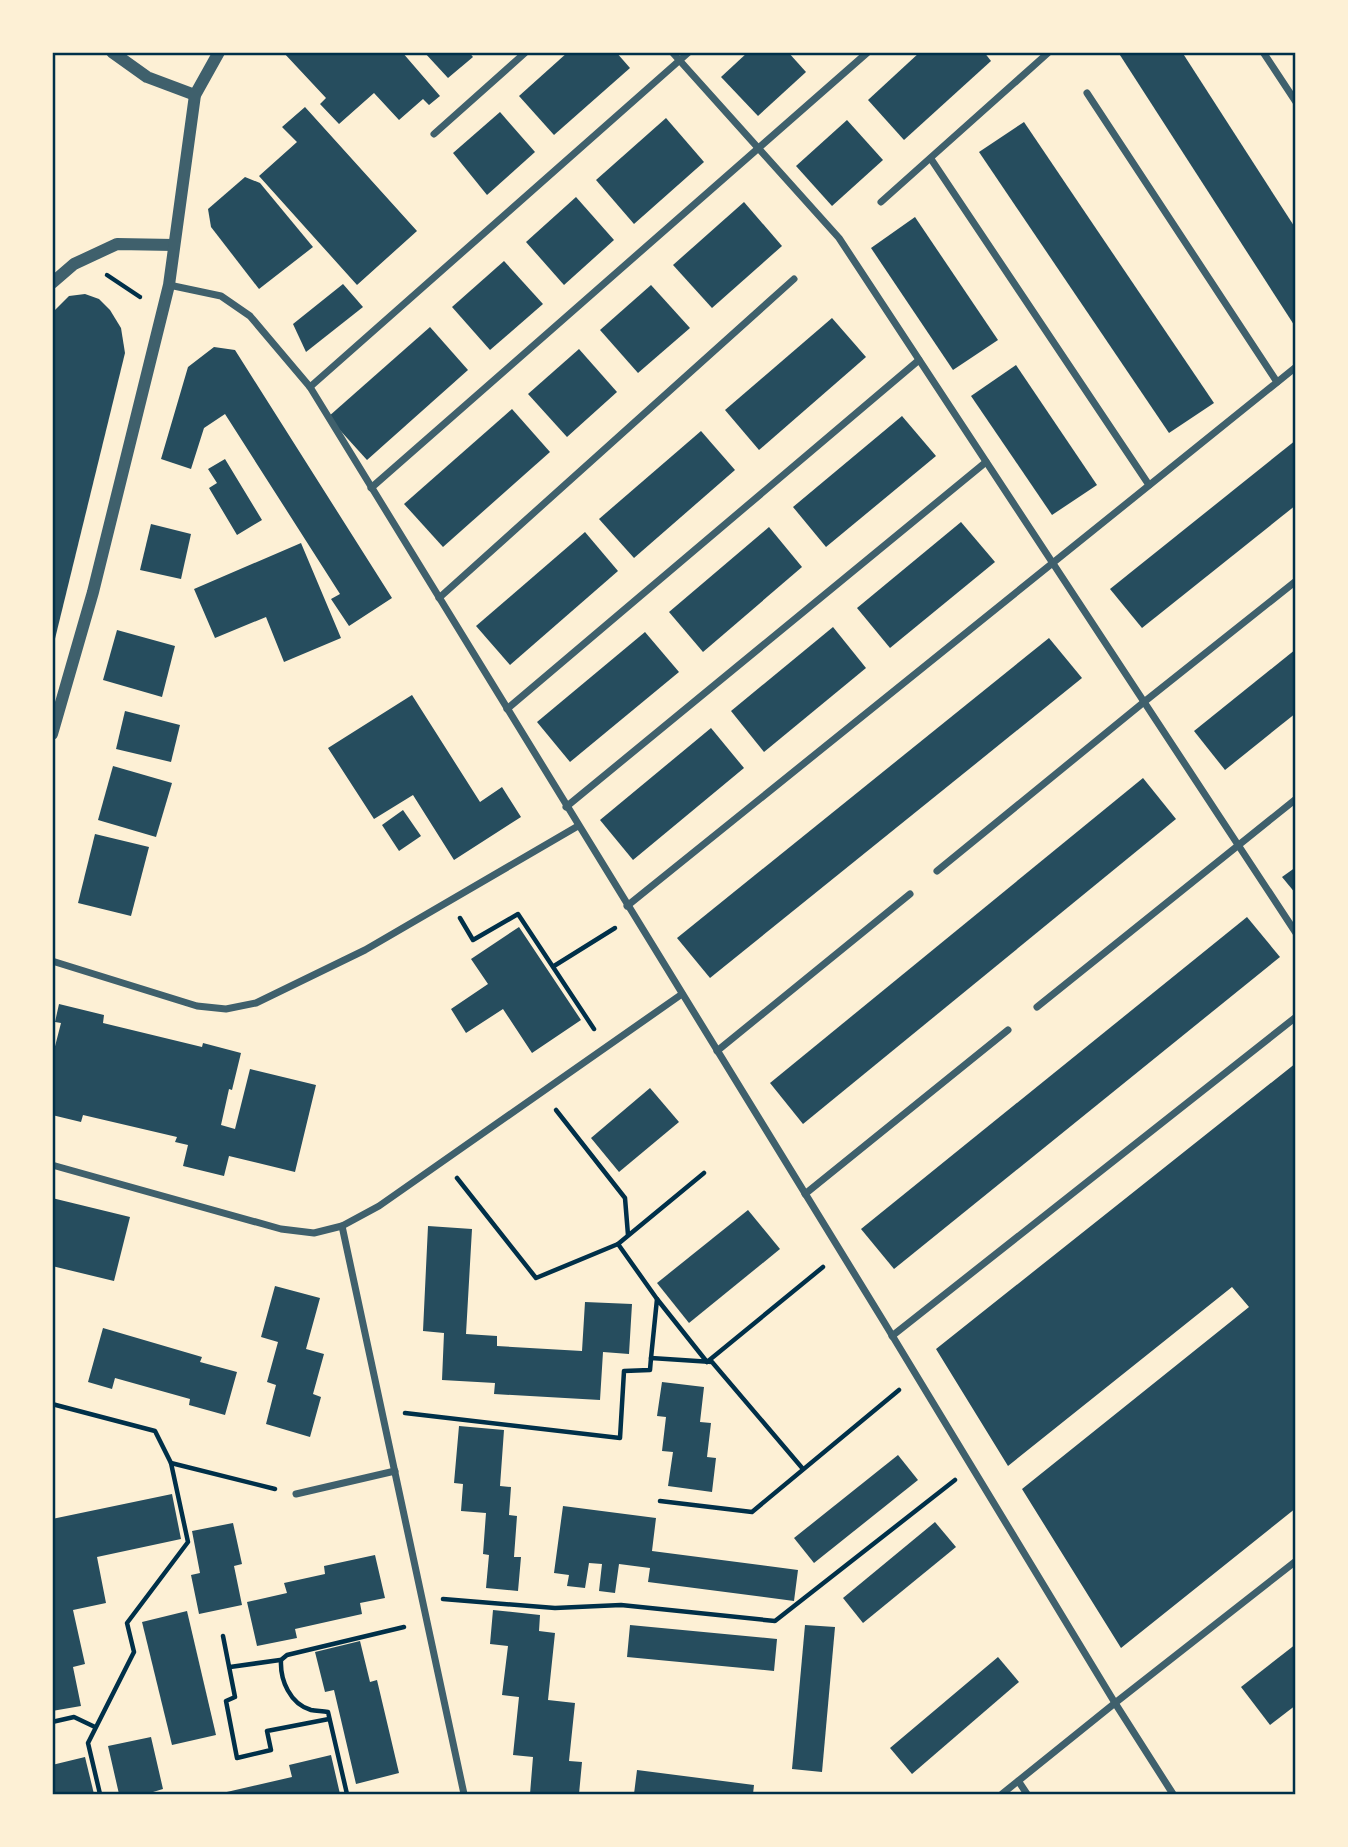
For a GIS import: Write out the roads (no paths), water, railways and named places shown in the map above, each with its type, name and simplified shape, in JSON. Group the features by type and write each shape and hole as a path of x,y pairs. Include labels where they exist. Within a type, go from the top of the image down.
{"street":[{"path":"112,52 147,77 195,95"},
{"path":"52,734 93,592 162,319 195,95 219,52"},
{"path":"433,134 526,52"},
{"path":"672,52 839,238 1296,933"},
{"path":"310,387 689,52"},
{"path":"372,488 868,52"},
{"path":"1263,52 1296,102"},
{"path":"881,202 1044,54"},
{"path":"1087,93 1278,382"},
{"path":"931,159 1149,485"},
{"path":"52,283 74,264 117,244 174,245"},
{"path":"439,598 794,279"},
{"path":"169,285 221,296 250,316 310,387 1172,1794"},
{"path":"507,709 919,360"},
{"path":"627,906 1296,367"},
{"path":"566,807 986,462"},
{"path":"937,871 1296,581"},
{"path":"1037,1007 1296,799"},
{"path":"52,961 197,1006 226,1009 256,1003 365,950 578,826"},
{"path":"717,1051 909,894"},
{"path":"52,1165 281,1229 314,1233 342,1226 379,1206 682,994"},
{"path":"892,1336 1296,1017"},
{"path":"805,1194 1009,1030"},
{"path":"342,1226 464,1794"},
{"path":"296,1494 395,1471"},
{"path":"1002,1794 1296,1561"},
{"path":"1018,1782 1027,1794"}]}
